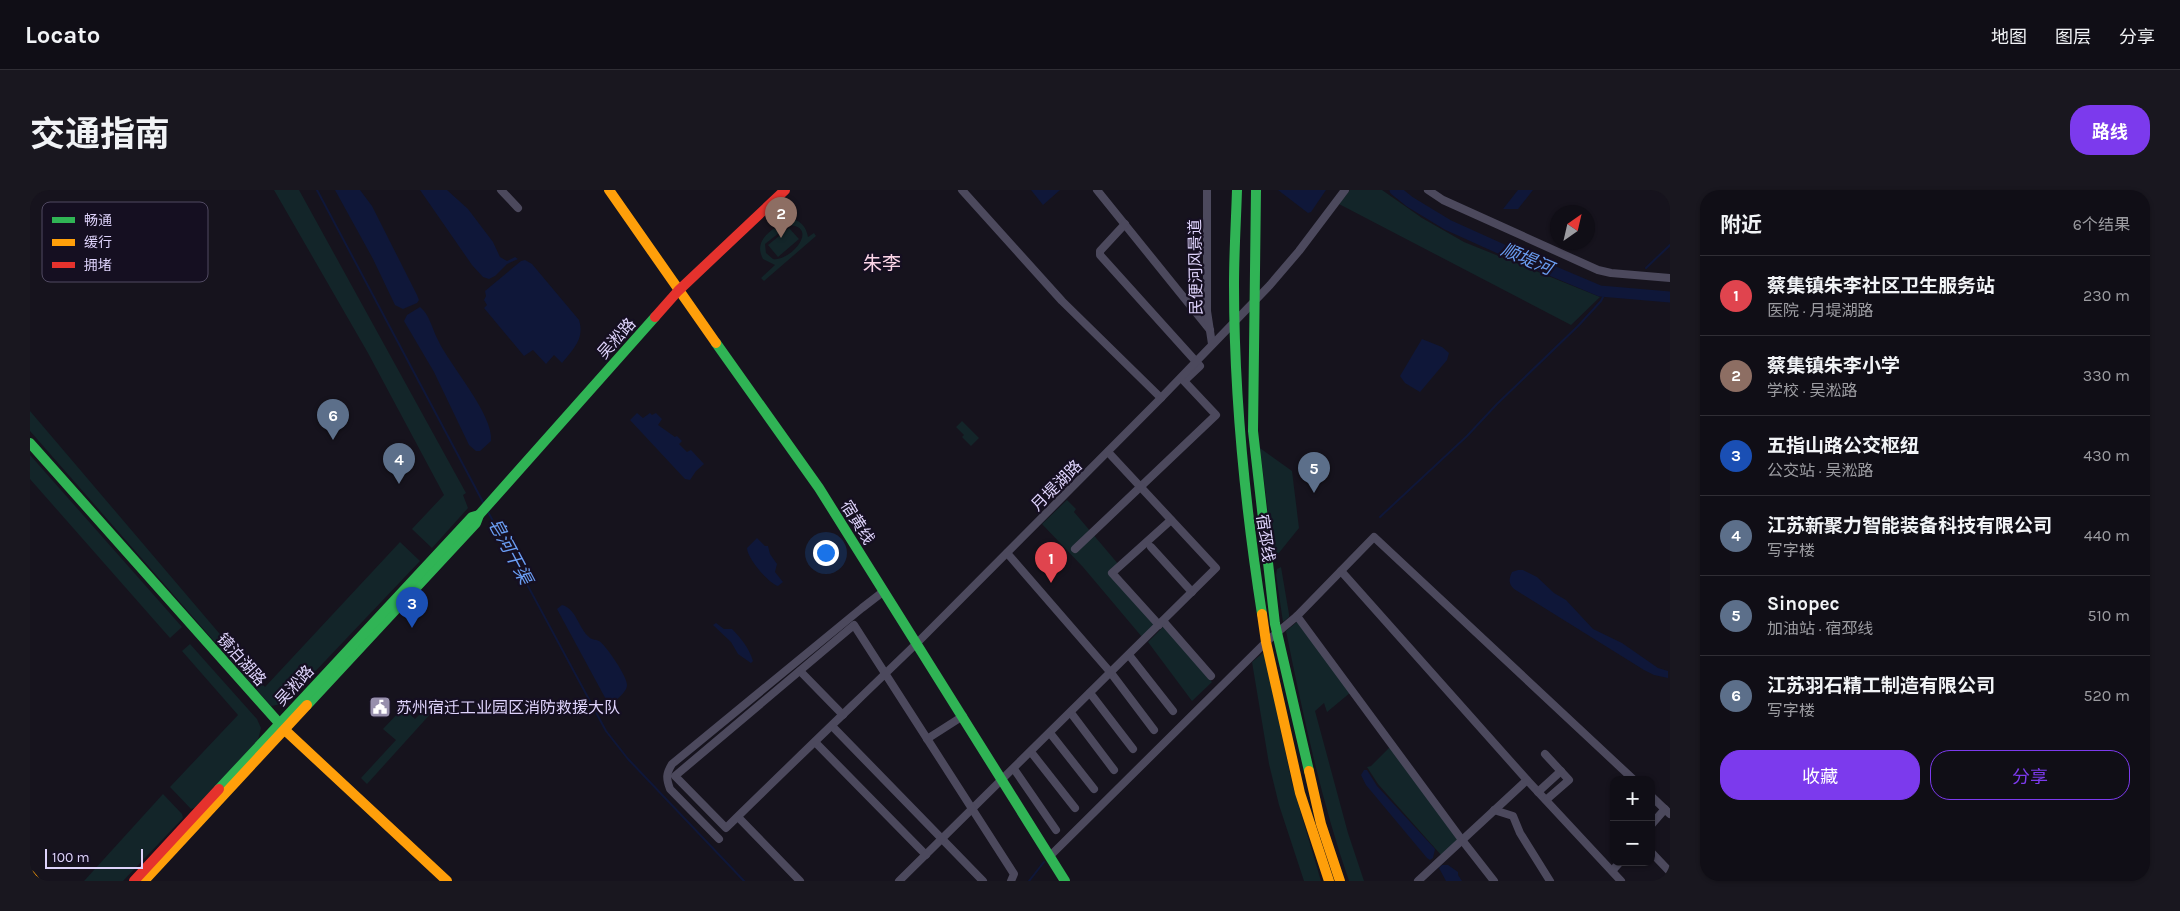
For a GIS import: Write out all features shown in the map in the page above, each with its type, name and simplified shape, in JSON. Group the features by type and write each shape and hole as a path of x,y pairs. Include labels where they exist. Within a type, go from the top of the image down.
{"main road":[{"name":"宿黄线","path":"609,190 678,291 819,488 1065,881"},
{"name":"吴淞路","path":"134,881 476,523 479,515 678,291 785,190"},
{"name":"宿邳线","path":"1238,190 1234,285 1235,320 1237,381 1248,523 1266,642 1300,793 1329,881"},
{"name":"宿邳线","path":"1256,190 1253,431 1277,633 1321,824 1340,881"},
{"name":"镜泊湖路","path":"30,443 282,727 447,881"},
{"name":"吴淞路","path":"144,881 282,727"},
{"path":"30,875 35,881"}],"street":[{"path":"501,190 518,208"},
{"path":"962,190 1050,289 1161,398"},
{"path":"1097,190 1210,330"},
{"name":"民便河风景道","path":"1207,190 1207,311 1212,344"},
{"name":"月堤湖路","path":"738,817 917,643 1196,362 1299,251 1345,190"},
{"path":"1428,190 1443,200 1598,270 1611,273 1670,278"},
{"path":"1075,548 1141,488 1216,415 1184,381 1200,366 1100,255 1100,251 1125,224"},
{"path":"898,881 1003,780 1216,568 1108,452"},
{"path":"1171,520 1112,573 1211,676"},
{"path":"1050,856 1266,642 1297,616 1374,537 1630,776"},
{"path":"1151,547 1192,592"},
{"path":"1007,553 1111,673 1154,730"},
{"path":"1341,571 1527,780 1621,881"},
{"path":"719,839 670,789 666,780 666,774 672,764 884,591"},
{"path":"1297,616 1494,881"},
{"path":"800,881 738,817 726,828 675,776 854,626 1014,874 1011,881"},
{"path":"1129,655 1173,712"},
{"path":"789,668 798,673 843,715"},
{"path":"1090,693 1133,749"},
{"path":"1071,712 1114,770"},
{"path":"927,739 963,716"},
{"path":"832,726 983,881"},
{"path":"1050,733 1094,789"},
{"path":"815,742 926,855"},
{"path":"1031,752 1075,808"},
{"path":"1545,754 1569,780 1546,800"},
{"path":"1014,769 1056,830"},
{"path":"1538,792 1561,771"},
{"path":"1418,881 1527,780"},
{"path":"1655,800 1668,811 1655,821"},
{"path":"1494,810 1512,816 1520,833 1550,881"},
{"path":"1655,856 1670,872"},
{"path":"1612,871 1616,866"}],"shaded area":[{"path":"274,190 299,190 466,493 463,495 468,508 432,548 412,529 444,495 368,353"},
{"path":"1350,190 1382,190 1422,218 1464,242 1600,297 1571,325 1339,204"},
{"path":"788,219 796,220 804,226 808,237 814,233 816,236 764,281 761,278 775,265 763,259 760,246 769,232","holes":["789,225 798,227 802,232 802,237 794,250 787,255 773,259 766,253 765,244"]},
{"path":"789,228 799,239 778,257 768,245"},
{"path":"30,411 265,687 400,542 420,561 289,699 282,704 271,706 30,431"},
{"path":"962,421 979,438 971,446 956,427"},
{"path":"1260,448 1292,471 1299,528 1274,559"},
{"path":"30,455 182,627 170,638 30,479"},
{"path":"1067,500 1076,509 1074,512 1119,565 1110,574 1155,625 1142,637 1083,567 1042,524"},
{"path":"1281,567 1289,614 1289,617 1283,622 1276,575 1277,569"},
{"path":"1298,621 1351,692 1327,712 1324,703 1315,711 1348,833 1364,881 1349,881 1321,788 1286,631"},
{"path":"1164,626 1212,682 1192,701 1148,642"},
{"path":"190,644 257,719 261,728 258,740 195,808 191,809 170,787 238,715 182,651"},
{"path":"1264,652 1292,783 1321,881 1304,881 1279,805 1269,764 1252,662"},
{"path":"428,706 433,711 367,784 361,778 396,740 383,729 403,708 415,719"},
{"path":"1391,746 1460,840 1442,856 1378,784 1367,767 1371,766"},
{"path":"163,794 182,814 183,818 123,881 84,881"}],"water":[{"path":"335,190 360,190 372,206 417,295 419,300 417,303 403,309 395,305 373,259"},
{"path":"420,190 447,190 468,209 493,242 500,257 507,261 515,257 518,259 507,264 495,276 489,279 483,277 472,265"},
{"path":"1031,190 1060,190 1043,205"},
{"path":"1278,190 1326,190 1311,212 1308,213"},
{"path":"1518,190 1533,190 1518,209 1503,209"},
{"path":"525,260 532,264 579,320 579,338 562,363 554,355 546,364 533,350 524,356 484,308 487,305 484,300 486,296 485,291 521,261"},
{"path":"420,307 429,318 444,351 479,404 486,418 491,441 480,451 476,451 469,445 434,372 404,321 407,315"},
{"path":"1422,339 1442,347 1449,353 1447,360 1420,392 1405,383 1400,376"},
{"path":"637,413 643,418 650,413 652,415 656,413 662,419 658,425 675,437 677,436 682,441 679,444 687,452 691,450 704,464 690,480 685,479 630,420"},
{"path":"757,538 765,546 768,546 770,554 777,564 775,572 783,582 778,586 764,576 754,564 748,552 747,548"},
{"path":"1523,570 1537,577 1554,593 1566,600 1593,629 1622,643 1658,668 1668,671 1668,678 1654,675 1644,670 1514,589 1510,579 1512,572"},
{"path":"562,605 571,610 590,638 599,641 607,649 627,682 625,691 609,705 557,609"},
{"path":"716,623 724,629 732,629 739,636 753,661 751,663 738,654 731,642 713,625"},
{"path":"1364,770 1367,770 1377,786 1435,849 1433,858 1430,860 1427,858 1366,785 1361,775"},
{"path":"1442,865 1448,865 1458,872 1462,881 1446,881 1439,868"}],"waterway":[{"name":"皂河干渠","path":"317,190 484,504"},
{"name":"顺堤河","path":"1395,190 1410,202 1448,225 1600,291 1670,297"},
{"path":"1646,268 1670,245"},
{"path":"1380,517 1467,436 1497,404 1578,326 1601,301 1606,291"},
{"name":"皂河干渠","path":"487,510 606,731 628,759 744,881"},
{"path":"1029,881 1044,862"}],"traffic: fast":[{"path":"1237,190 1234,285 1238,409 1250,532 1262,614"},
{"path":"1256,190 1253,431 1275,624 1309,771"},
{"path":"307,705 476,523 479,515 655,317"},
{"path":"716,343 819,488 1065,881"},
{"path":"30,443 287,732"},
{"path":"219,789 472,517 479,515"}],"traffic: slow":[{"path":"609,190 716,343"},
{"path":"1262,614 1266,642 1300,793 1329,881"},
{"path":"144,881 307,705"},
{"path":"287,732 447,881"},
{"path":"1309,771 1321,824 1340,881"},
{"path":"30,875 35,881"}],"traffic: jam":[{"path":"655,317 678,291 785,190"},
{"path":"134,881 219,789"}],"place":[{"name":"蔡集镇朱李小学","path":"781,238"},
{"name":"江苏羽石精工制造有限公司","path":"333,440"},
{"name":"江苏新聚力智能装备科技有限公司","path":"399,484"},
{"name":"Sinopec","path":"1314,493"},
{"name":"蔡集镇朱李社区卫生服务站","path":"1051,583"},
{"name":"五指山路公交枢纽","path":"412,628"},
{"name":"苏州宿迁工业园区消防救援大队","path":"380,707"}],"district":[{"name":"朱李","path":"882,263"}]}
